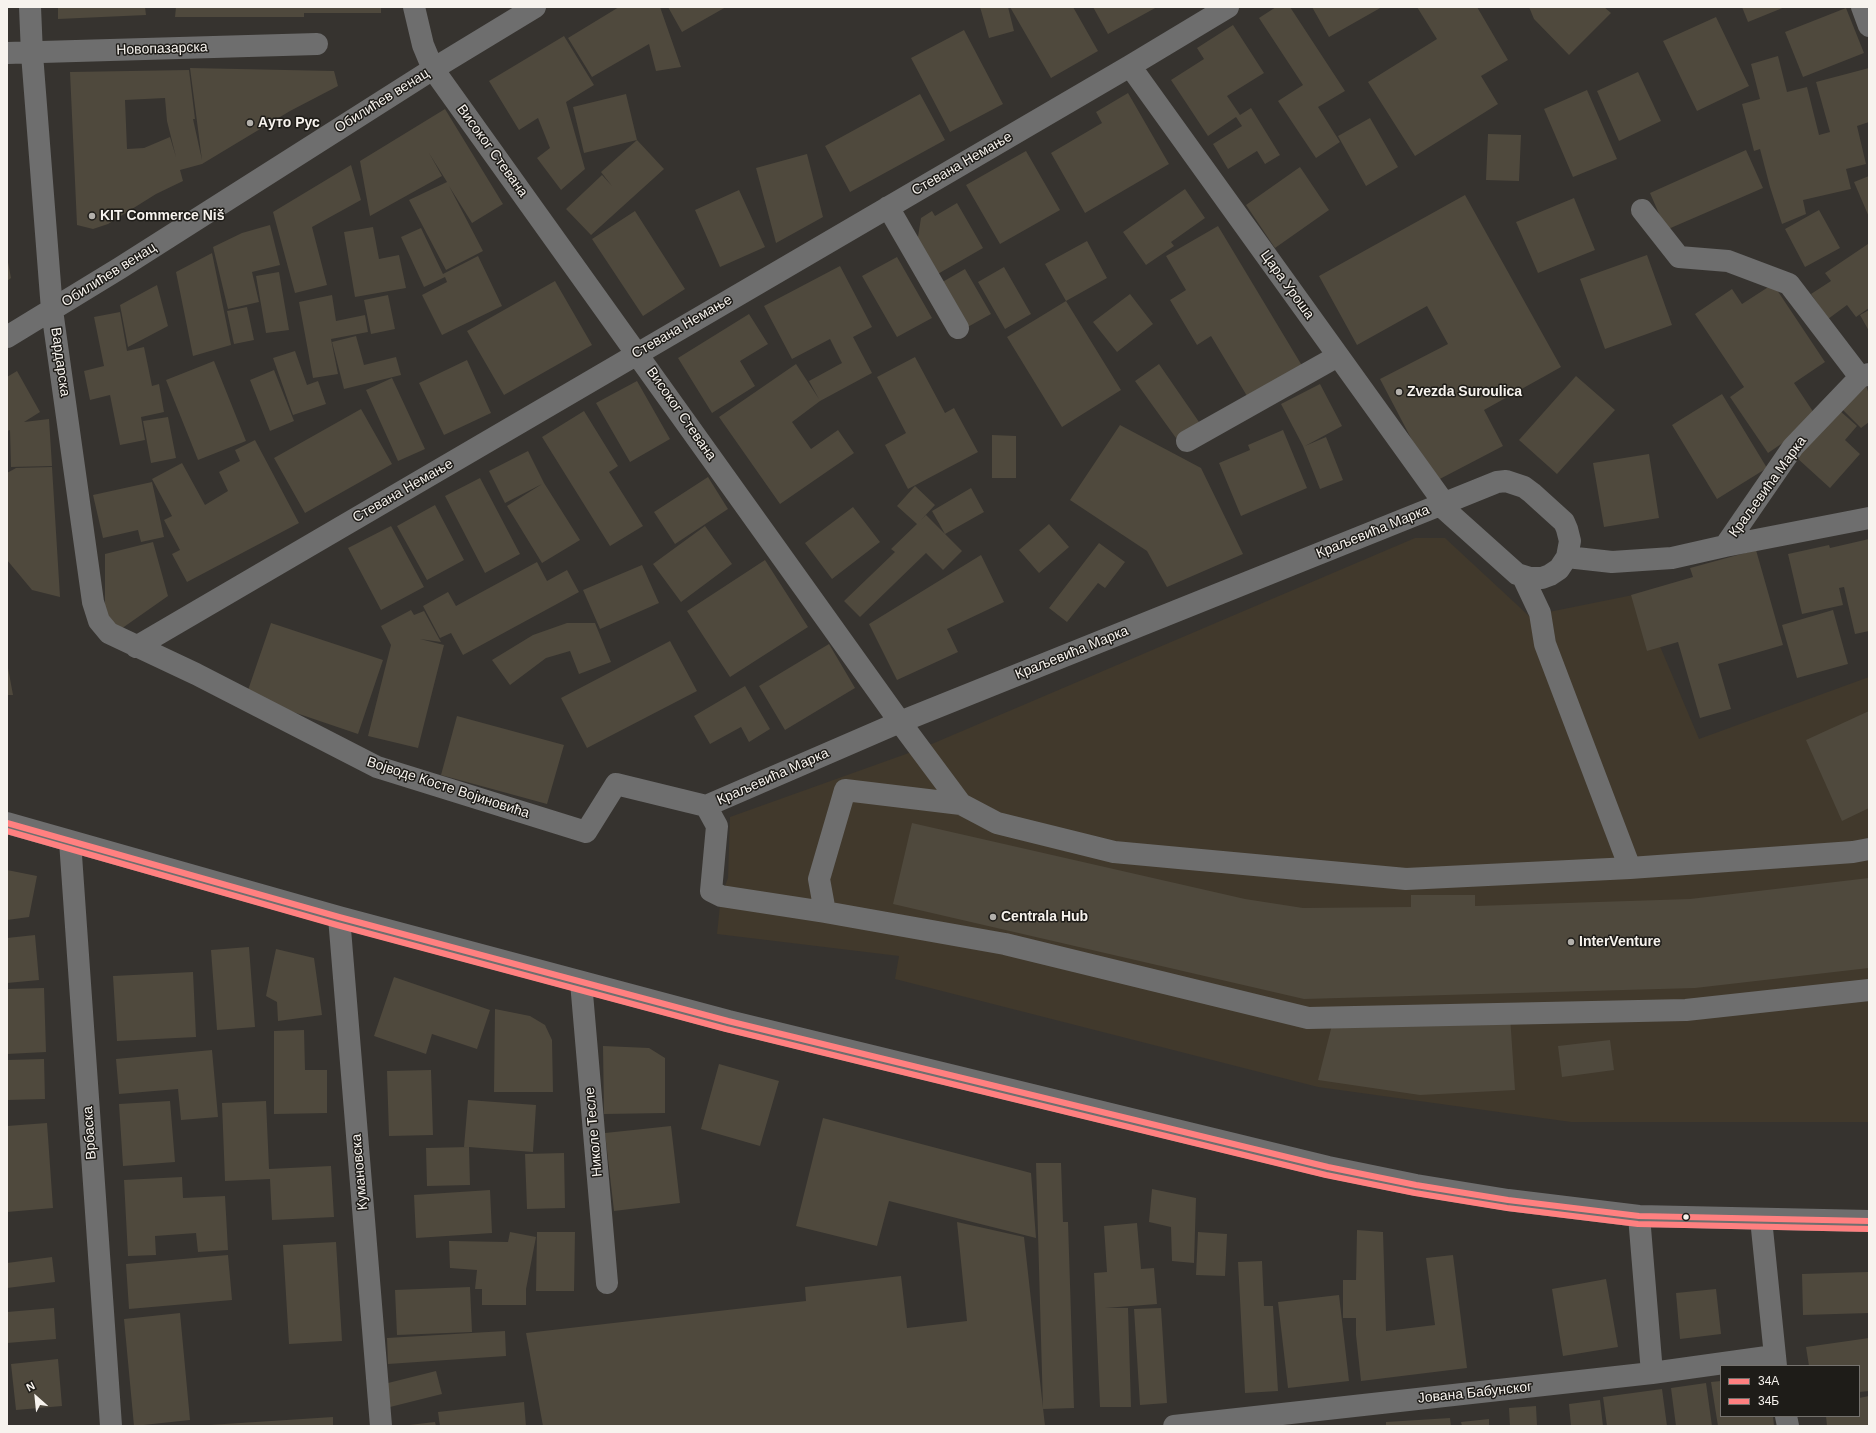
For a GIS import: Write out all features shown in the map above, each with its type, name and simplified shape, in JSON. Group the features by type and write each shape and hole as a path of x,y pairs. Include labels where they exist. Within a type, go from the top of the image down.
{"street":[{"name":"Вардарска","path":"30,7 32,54 52,310 93,602 99,621 109,633 136,647"},
{"name":"Високог Стевана","path":"414,7 423,45 433,69 638,353 900,722 961,804"},
{"name":"Обилићев венац","path":"7,337 433,69 535,7"},
{"name":"Стевана Немање","path":"136,647 1130,66 1228,7"},
{"path":"1862,7 1869,26"},
{"name":"Новопазарска","path":"7,53 32,54 317,44"},
{"name":"Цара Уроша","path":"1130,66 1442,504"},
{"path":"888,207 958,328"},
{"path":"1642,210 1679,258 1728,261 1790,284 1865,376"},
{"path":"1187,441 1338,356"},
{"name":"Краљевића Марка","path":"1725,546 1793,447 1865,376"},
{"name":"Краљевића Марка","path":"706,806 900,722 1497,482 1515,483 1532,493 1564,522 1570,541 1567,557 1612,562 1672,558 1725,546 1869,518"},
{"name":"Краљевића Марка","path":"1442,504 1511,570 1523,577"},
{"path":"1523,577 1542,578 1550,575 1559,569 1567,557"},
{"path":"1523,577 1540,613 1545,644 1630,868"},
{"name":"Војводе Косте Војиновића","path":"136,647 196,674 377,767 586,832 616,784 706,806"},
{"path":"825,912 819,879 845,790 961,804 997,824 1114,852 1406,879 1630,868 1854,852 1869,849"},
{"path":"706,806 717,826 711,891 721,896 825,912 1005,944 1308,1018 1686,1010 1869,990"},
{"path":"7,823 339,917 728,1021 1328,1167 1416,1186 1501,1199 1639,1216 1869,1221"},
{"name":"Врбаска","path":"70,841 111,1426"},
{"name":"Кумановска","path":"339,917 381,1426"},
{"name":"Николе Тесле","path":"581,982 607,1283"},
{"path":"1639,1216 1652,1373"},
{"path":"1761,1219 1775,1361"},
{"name":"Јована Бабунског","path":"1734,1365 1775,1361"},
{"name":"Јована Бабунског","path":"1174,1426 1720,1366"}],"shaded area":[{"path":"1415,538 1445,538 1529,616 1638,594 1699,739 1869,677 1869,1122 1571,1122 1318,1087 895,979 899,956 717,934 721,896 728,878 730,817 920,749"}],"building":[{"path":"58,7 145,7 146,15 58,19"},
{"path":"176,7 381,7 381,13 304,13 304,17 175,17"},
{"path":"619,7 660,7 681,67 656,71 649,44 592,77 568,38"},
{"path":"668,7 726,7 682,32"},
{"path":"980,7 1008,7 1014,31 989,38"},
{"path":"1010,7 1073,7 1098,51 1051,78"},
{"path":"1093,7 1157,7 1108,34"},
{"path":"1276,7 1290,7 1345,91 1318,107 1340,142 1316,158 1278,101 1303,85 1259,18"},
{"path":"1312,7 1382,7 1329,37"},
{"path":"1417,7 1477,7 1508,60 1481,76 1498,104 1415,156 1368,82 1437,39"},
{"path":"1529,7 1604,7 1611,13 1569,55 1534,19"},
{"path":"1742,7 1785,7 1748,22"},
{"path":"1846,8 1864,53 1803,77 1785,32"},
{"path":"1716,17 1749,86 1697,111 1663,41"},
{"path":"1233,25 1264,73 1227,96 1240,115 1251,108 1280,155 1265,164 1257,151 1228,169 1213,144 1242,126 1236,117 1208,136 1171,80 1204,59 1197,48"},
{"path":"964,30 1003,104 950,132 911,58"},
{"path":"564,36 594,85 566,102 585,169 561,190 537,158 550,148 538,118 519,130 489,81"},
{"path":"1778,56 1787,92 1807,87 1819,135 1830,132 1816,82 1869,68 1869,122 1857,126 1866,164 1846,169 1851,189 1803,200 1806,214 1782,224 1760,149 1754,151 1742,104 1760,99 1751,64"},
{"path":"190,68 334,71 338,86 290,111 202,164 180,170 183,181 156,194 108,224 93,229 77,225 70,72 189,70 195,119 193,119 202,160","holes":["165,98 167,121 176,157 170,137 144,148 127,149 125,100"]},
{"path":"1638,72 1661,121 1619,141 1597,91"},
{"path":"1587,90 1617,159 1573,177 1544,109"},
{"path":"1128,93 1169,164 1085,213 1051,153 1102,123 1096,112"},
{"path":"626,94 637,140 584,153 573,107"},
{"path":"920,94 945,140 850,192 825,146"},
{"path":"445,109 503,204 472,223 449,186 483,251 446,270 409,200 447,182 429,153 442,176 370,216 360,161"},
{"path":"1370,118 1398,167 1366,186 1338,136"},
{"path":"1488,134 1521,135 1519,181 1486,180"},
{"path":"637,140 664,169 591,235 566,209 602,175 612,186 601,172"},
{"path":"1746,150 1763,188 1666,230 1650,193"},
{"path":"1026,151 1060,210 1000,244 966,185"},
{"path":"807,154 823,217 776,243 756,168"},
{"path":"351,165 361,200 312,227 327,285 295,293 273,212"},
{"path":"1300,167 1329,210 1275,248 1246,205"},
{"path":"1869,176 1869,217 1854,182"},
{"path":"1185,189 1205,218 1171,242 1174,246 1146,265 1123,232"},
{"path":"739,190 765,247 720,267 695,210"},
{"path":"1465,195 1561,367 1484,410 1503,446 1434,482 1380,379 1448,344 1427,306 1357,345 1319,276"},
{"path":"1574,198 1595,250 1538,273 1516,222"},
{"path":"957,203 983,248 936,275 917,243 921,218 932,211 935,216"},
{"path":"1819,210 1840,248 1805,267 1785,229"},
{"path":"635,211 685,289 643,316 592,239"},
{"path":"270,225 280,265 252,272 259,302 228,309 213,247 242,233"},
{"path":"1218,226 1304,369 1250,401 1211,336 1197,345 1170,300 1186,290 1166,256"},
{"path":"373,227 379,259 399,255 406,288 355,297 344,232"},
{"path":"421,228 443,274 478,256 502,306 442,335 422,295 447,282 445,277 424,287 401,237"},
{"path":"1087,241 1107,278 1066,301 1045,264"},
{"path":"1868,244 1869,308 1856,317 1847,305 1828,319 1811,294 1831,281 1825,273"},
{"path":"212,253 231,345 193,356 176,272"},
{"path":"1647,255 1672,325 1605,349 1580,279"},
{"path":"7,257 11,278 7,281"},
{"path":"897,257 932,318 897,337 862,276"},
{"path":"840,266 872,327 853,337 872,373 820,401 792,422 811,449 838,430 854,453 780,504 719,417 796,364 819,399 809,381 842,363 830,339 792,359 764,306"},
{"path":"1004,267 1031,314 1005,329 978,282"},
{"path":"965,269 991,314 964,329 939,284"},
{"path":"279,272 289,330 266,333 256,276"},
{"path":"555,281 592,345 504,395 467,331"},
{"path":"1773,284 1825,362 1794,383 1818,419 1768,453 1730,397 1744,387 1695,314 1732,289 1742,304"},
{"path":"157,285 168,326 128,347 120,305"},
{"path":"1130,294 1153,324 1117,352 1093,322"},
{"path":"332,295 336,321 365,315 368,332 331,339 338,374 313,378 299,302"},
{"path":"388,295 395,329 371,334 364,300"},
{"path":"1066,301 1121,390 1062,427 1007,337"},
{"path":"247,307 254,340 234,344 227,311"},
{"path":"1869,310 1869,331 1860,315"},
{"path":"120,312 127,351 144,347 152,386 159,384 164,412 141,417 145,440 120,445 110,395 90,400 84,371 104,366 94,317"},
{"path":"749,314 768,344 740,361 755,386 712,413 678,358"},
{"path":"356,336 364,365 396,357 401,375 344,389 332,342"},
{"path":"295,351 307,385 318,381 326,404 293,415 273,358"},
{"path":"915,357 945,413 954,408 978,452 908,489 885,445 906,433 877,377"},
{"path":"467,360 491,413 444,435 419,383"},
{"path":"214,361 246,441 198,460 166,380"},
{"path":"1159,364 1199,422 1176,438 1135,381"},
{"path":"274,370 294,421 270,431 250,380"},
{"path":"17,371 40,412 24,422 49,419 52,466 11,467 10,430 7,431 7,377"},
{"path":"1576,376 1615,410 1557,474 1519,440"},
{"path":"392,378 425,449 398,461 366,390"},
{"path":"637,381 670,439 630,462 596,403"},
{"path":"1865,383 1869,394 1869,422 1861,428 1839,406"},
{"path":"1320,384 1342,426 1305,446 1326,437 1343,480 1320,489 1303,446 1281,404"},
{"path":"1722,394 1767,468 1717,499 1672,425"},
{"path":"361,409 392,464 305,513 274,458"},
{"path":"1839,410 1857,426 1845,440 1860,454 1830,488 1797,458"},
{"path":"584,411 618,466 609,472 643,526 610,546 542,437"},
{"path":"168,417 176,458 151,463 143,421"},
{"path":"1120,425 1201,468 1243,554 1167,587 1147,551 1070,500"},
{"path":"1283,430 1307,488 1241,516 1219,463 1250,450 1248,445"},
{"path":"992,435 1016,436 1016,478 992,478"},
{"path":"255,440 299,523 187,582 172,554 180,550 164,520 172,516 152,479 182,463 205,505 228,491 219,472 240,461 235,450"},
{"path":"528,451 544,483 580,540 542,563 507,506 542,484 505,503 489,471"},
{"path":"1649,454 1659,518 1604,527 1593,463"},
{"path":"52,467 60,597 32,590 7,560 7,473 16,468"},
{"path":"708,477 728,509 675,544 654,512"},
{"path":"480,478 520,554 485,573 445,496"},
{"path":"152,482 164,537 141,542 138,530 103,538 93,495"},
{"path":"915,486 935,505 921,520 926,515 962,551 943,570 926,553 860,617 844,601 895,552 891,549 917,524 897,506"},
{"path":"971,488 984,512 945,534 932,511"},
{"path":"435,505 464,560 427,580 397,526"},
{"path":"853,507 880,542 832,579 805,543"},
{"path":"1049,524 1069,547 1039,573 1019,550"},
{"path":"391,526 424,587 381,610 348,548"},
{"path":"705,526 732,564 681,602 653,564"},
{"path":"1869,539 1869,631 1855,634 1844,587 1839,588 1843,605 1802,614 1788,554 1829,545 1830,548"},
{"path":"153,542 168,596 121,629 105,619 105,554"},
{"path":"1099,543 1125,562 1105,588 1098,583 1067,622 1049,608"},
{"path":"1756,550 1783,645 1718,664 1731,709 1700,718 1678,642 1647,651 1631,595 1693,577 1690,568"},
{"path":"981,555 1004,602 947,629 958,652 897,680 869,624"},
{"path":"765,560 808,627 730,677 687,611"},
{"path":"537,562 547,581 567,570 579,592 463,655 451,633 440,638 423,606 448,592 456,606"},
{"path":"642,565 659,603 600,629 583,590"},
{"path":"411,610 414,615 424,611 441,642 420,639 444,645 418,748 368,736 391,645 381,626"},
{"path":"1833,610 1848,664 1797,678 1782,625"},
{"path":"271,623 383,660 358,734 246,696"},
{"path":"567,623 595,623 611,662 579,674 570,651 546,658 510,685 492,660 533,635"},
{"path":"670,641 697,691 587,748 561,698"},
{"path":"829,644 855,688 785,730 759,686"},
{"path":"8,668 13,695 7,695"},
{"path":"745,686 770,729 749,742 741,727 710,744 694,716"},
{"path":"1869,711 1869,808 1842,821 1806,740"},
{"path":"457,716 564,745 547,804 441,775"},
{"path":"912,823 1245,899 1303,908 1411,907 1411,895 1475,895 1475,906 1690,899 1869,878 1869,968 1695,988 1304,999 893,904"},
{"path":"7,870 37,876 29,917 7,920"},
{"path":"35,935 39,980 7,983 7,938"},
{"path":"249,947 255,1027 217,1030 211,950"},
{"path":"276,949 314,958 322,1015 278,1021 277,1002 266,996"},
{"path":"193,972 196,1037 117,1041 113,976"},
{"path":"394,977 490,1010 477,1049 432,1034 426,1054 374,1036"},
{"path":"44,988 46,1052 7,1054 7,989"},
{"path":"495,1009 530,1016 545,1025 552,1040 553,1092 494,1092"},
{"path":"1510,1016 1515,1090 1420,1095 1318,1080 1332,1025"},
{"path":"304,1030 305,1070 327,1070 327,1113 274,1114 274,1031"},
{"path":"1610,1040 1614,1070 1562,1077 1558,1046"},
{"path":"603,1046 649,1048 665,1058 665,1113 604,1114"},
{"path":"212,1050 218,1117 181,1120 178,1089 119,1094 116,1059"},
{"path":"44,1059 45,1099 7,1100 7,1060"},
{"path":"719,1064 779,1081 760,1146 701,1129"},
{"path":"431,1070 433,1135 389,1136 387,1071"},
{"path":"468,1100 536,1105 533,1152 464,1147"},
{"path":"170,1101 175,1162 123,1166 119,1104"},
{"path":"266,1101 269,1169 331,1166 334,1217 272,1220 270,1179 225,1181 222,1103"},
{"path":"823,1118 1031,1173 1036,1238 889,1201 877,1246 796,1226"},
{"path":"47,1123 53,1208 7,1212 7,1126"},
{"path":"671,1126 680,1203 614,1211 605,1133"},
{"path":"469,1147 470,1185 427,1186 426,1148"},
{"path":"564,1153 565,1208 527,1209 525,1154"},
{"path":"1036,1163 1061,1163 1063,1222 1068,1222 1074,1408 1043,1409"},
{"path":"182,1177 183,1198 225,1196 228,1250 198,1252 196,1233 155,1236 156,1255 128,1256 124,1180"},
{"path":"1152,1189 1196,1198 1194,1263 1172,1261 1171,1227 1149,1222"},
{"path":"490,1190 492,1233 416,1238 414,1195"},
{"path":"957,1222 1024,1237 1045,1426 543,1426 526,1333 806,1301 805,1287 901,1276 907,1328 967,1321"},
{"path":"1137,1223 1141,1269 1154,1268 1157,1304 1105,1308 1128,1308 1131,1407 1100,1407 1094,1273 1107,1272 1104,1226"},
{"path":"1357,1230 1383,1232 1386,1331 1435,1325 1426,1258 1453,1255 1467,1368 1361,1381 1356,1335 1356,1318 1343,1318 1343,1280 1356,1280"},
{"path":"510,1232 536,1237 526,1289 526,1305 482,1305 482,1289 475,1289 477,1270 450,1268 449,1241 508,1242"},
{"path":"537,1232 575,1232 574,1291 536,1291"},
{"path":"1198,1232 1227,1234 1225,1276 1196,1275"},
{"path":"336,1242 342,1341 289,1344 283,1245"},
{"path":"228,1255 232,1300 129,1309 126,1264"},
{"path":"52,1257 55,1282 7,1288 7,1263"},
{"path":"1262,1261 1264,1306 1273,1306 1278,1391 1245,1393 1238,1262"},
{"path":"1868,1272 1869,1313 1803,1315 1802,1274"},
{"path":"1606,1279 1618,1347 1563,1356 1552,1289"},
{"path":"470,1287 472,1332 397,1335 395,1290"},
{"path":"1716,1289 1721,1334 1680,1339 1676,1293"},
{"path":"1339,1295 1349,1381 1288,1388 1278,1302"},
{"path":"54,1308 56,1339 7,1343 7,1312"},
{"path":"1161,1308 1167,1403 1140,1405 1134,1309"},
{"path":"180,1313 190,1420 134,1426 124,1319"},
{"path":"505,1331 506,1356 388,1364 387,1338"},
{"path":"1869,1338 1869,1391 1860,1392 1860,1365 1809,1365 1806,1347"},
{"path":"58,1359 62,1406 16,1410 11,1364"},
{"path":"436,1371 442,1394 390,1407 384,1384"},
{"path":"1720,1381 1720,1417 1773,1417 1774,1426 1718,1426 1711,1382"},
{"path":"1706,1383 1712,1426 1676,1426 1671,1388"},
{"path":"1662,1389 1667,1426 1607,1426 1603,1397"},
{"path":"1869,1396 1869,1426 1827,1426 1826,1417 1860,1417 1860,1398"},
{"path":"1600,1400 1603,1426 1571,1426 1569,1404"},
{"path":"524,1402 526,1426 440,1426 438,1412"},
{"path":"1536,1406 1537,1426 1510,1426 1509,1408"},
{"path":"333,1417 333,1426 209,1426 209,1425"},
{"path":"1450,1418 1451,1426 1386,1426 1386,1422"},
{"path":"1489,1419 1489,1426 1462,1426 1461,1422"},
{"path":"435,1422 436,1426 409,1426 409,1425"}],"transit line":[{"name":"34А","path":"7,823 339,917 728,1021 1328,1167 1416,1185 1508,1200 1639,1216 1869,1221"},
{"name":"34Б","path":"7,831 337,925 726,1029 1326,1175 1415,1193 1507,1208 1638,1224 1869,1229"}],"place":[{"name":"Ауто Рус","path":"250,123"},
{"name":"KIT Commerce Niš","path":"92,216"},
{"name":"Zvezda Suroulica","path":"1399,392"},
{"name":"Centrala Hub","path":"993,917"},
{"name":"InterVenture","path":"1571,942"}]}
